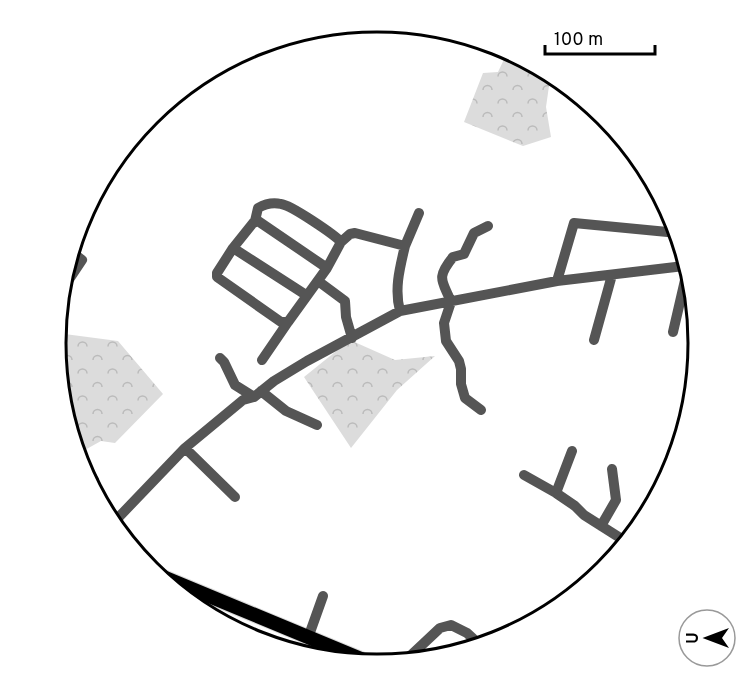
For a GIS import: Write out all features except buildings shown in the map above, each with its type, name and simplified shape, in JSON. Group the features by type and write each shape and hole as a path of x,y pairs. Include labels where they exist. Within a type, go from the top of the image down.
{"main road":[{"path":"182,585 345,653"}],"street":[{"path":"288,322 281,322 217,277 217,273 233,248 255,221 258,208 263,205 280,204 297,212 341,242"},
{"path":"400,311 397,301 399,276 405,246 419,213"},
{"path":"255,221 327,268"},
{"path":"557,281 574,223 668,232"},
{"path":"481,410 465,398 459,361 446,341 444,323 451,302 441,282 443,272 453,257 466,252 474,233 488,226"},
{"path":"262,360 327,268 341,242 350,234 355,232 405,246"},
{"path":"233,248 306,296"},
{"path":"75,271 82,260 78,258"},
{"path":"119,517 185,448 243,400 400,311 557,281 679,267"},
{"path":"594,340 612,275"},
{"path":"318,280 345,301 346,316 352,338"},
{"path":"673,332 684,286"},
{"path":"220,358 235,385 317,425"},
{"path":"185,448 235,496"},
{"path":"556,493 572,451"},
{"path":"601,526 616,500 612,469"},
{"path":"524,475 556,493 621,538"},
{"path":"308,638 323,596"},
{"path":"414,652 440,628 451,625 474,639"}],"green space":[{"path":"504,59 554,86 549,86 546,107 551,137 523,146 464,122 483,73 498,72"},
{"path":"66,334 118,341 163,394 115,443 101,441 85,450 72,404"},
{"path":"350,340 395,360 435,356 397,390 351,448 304,377"}]}
